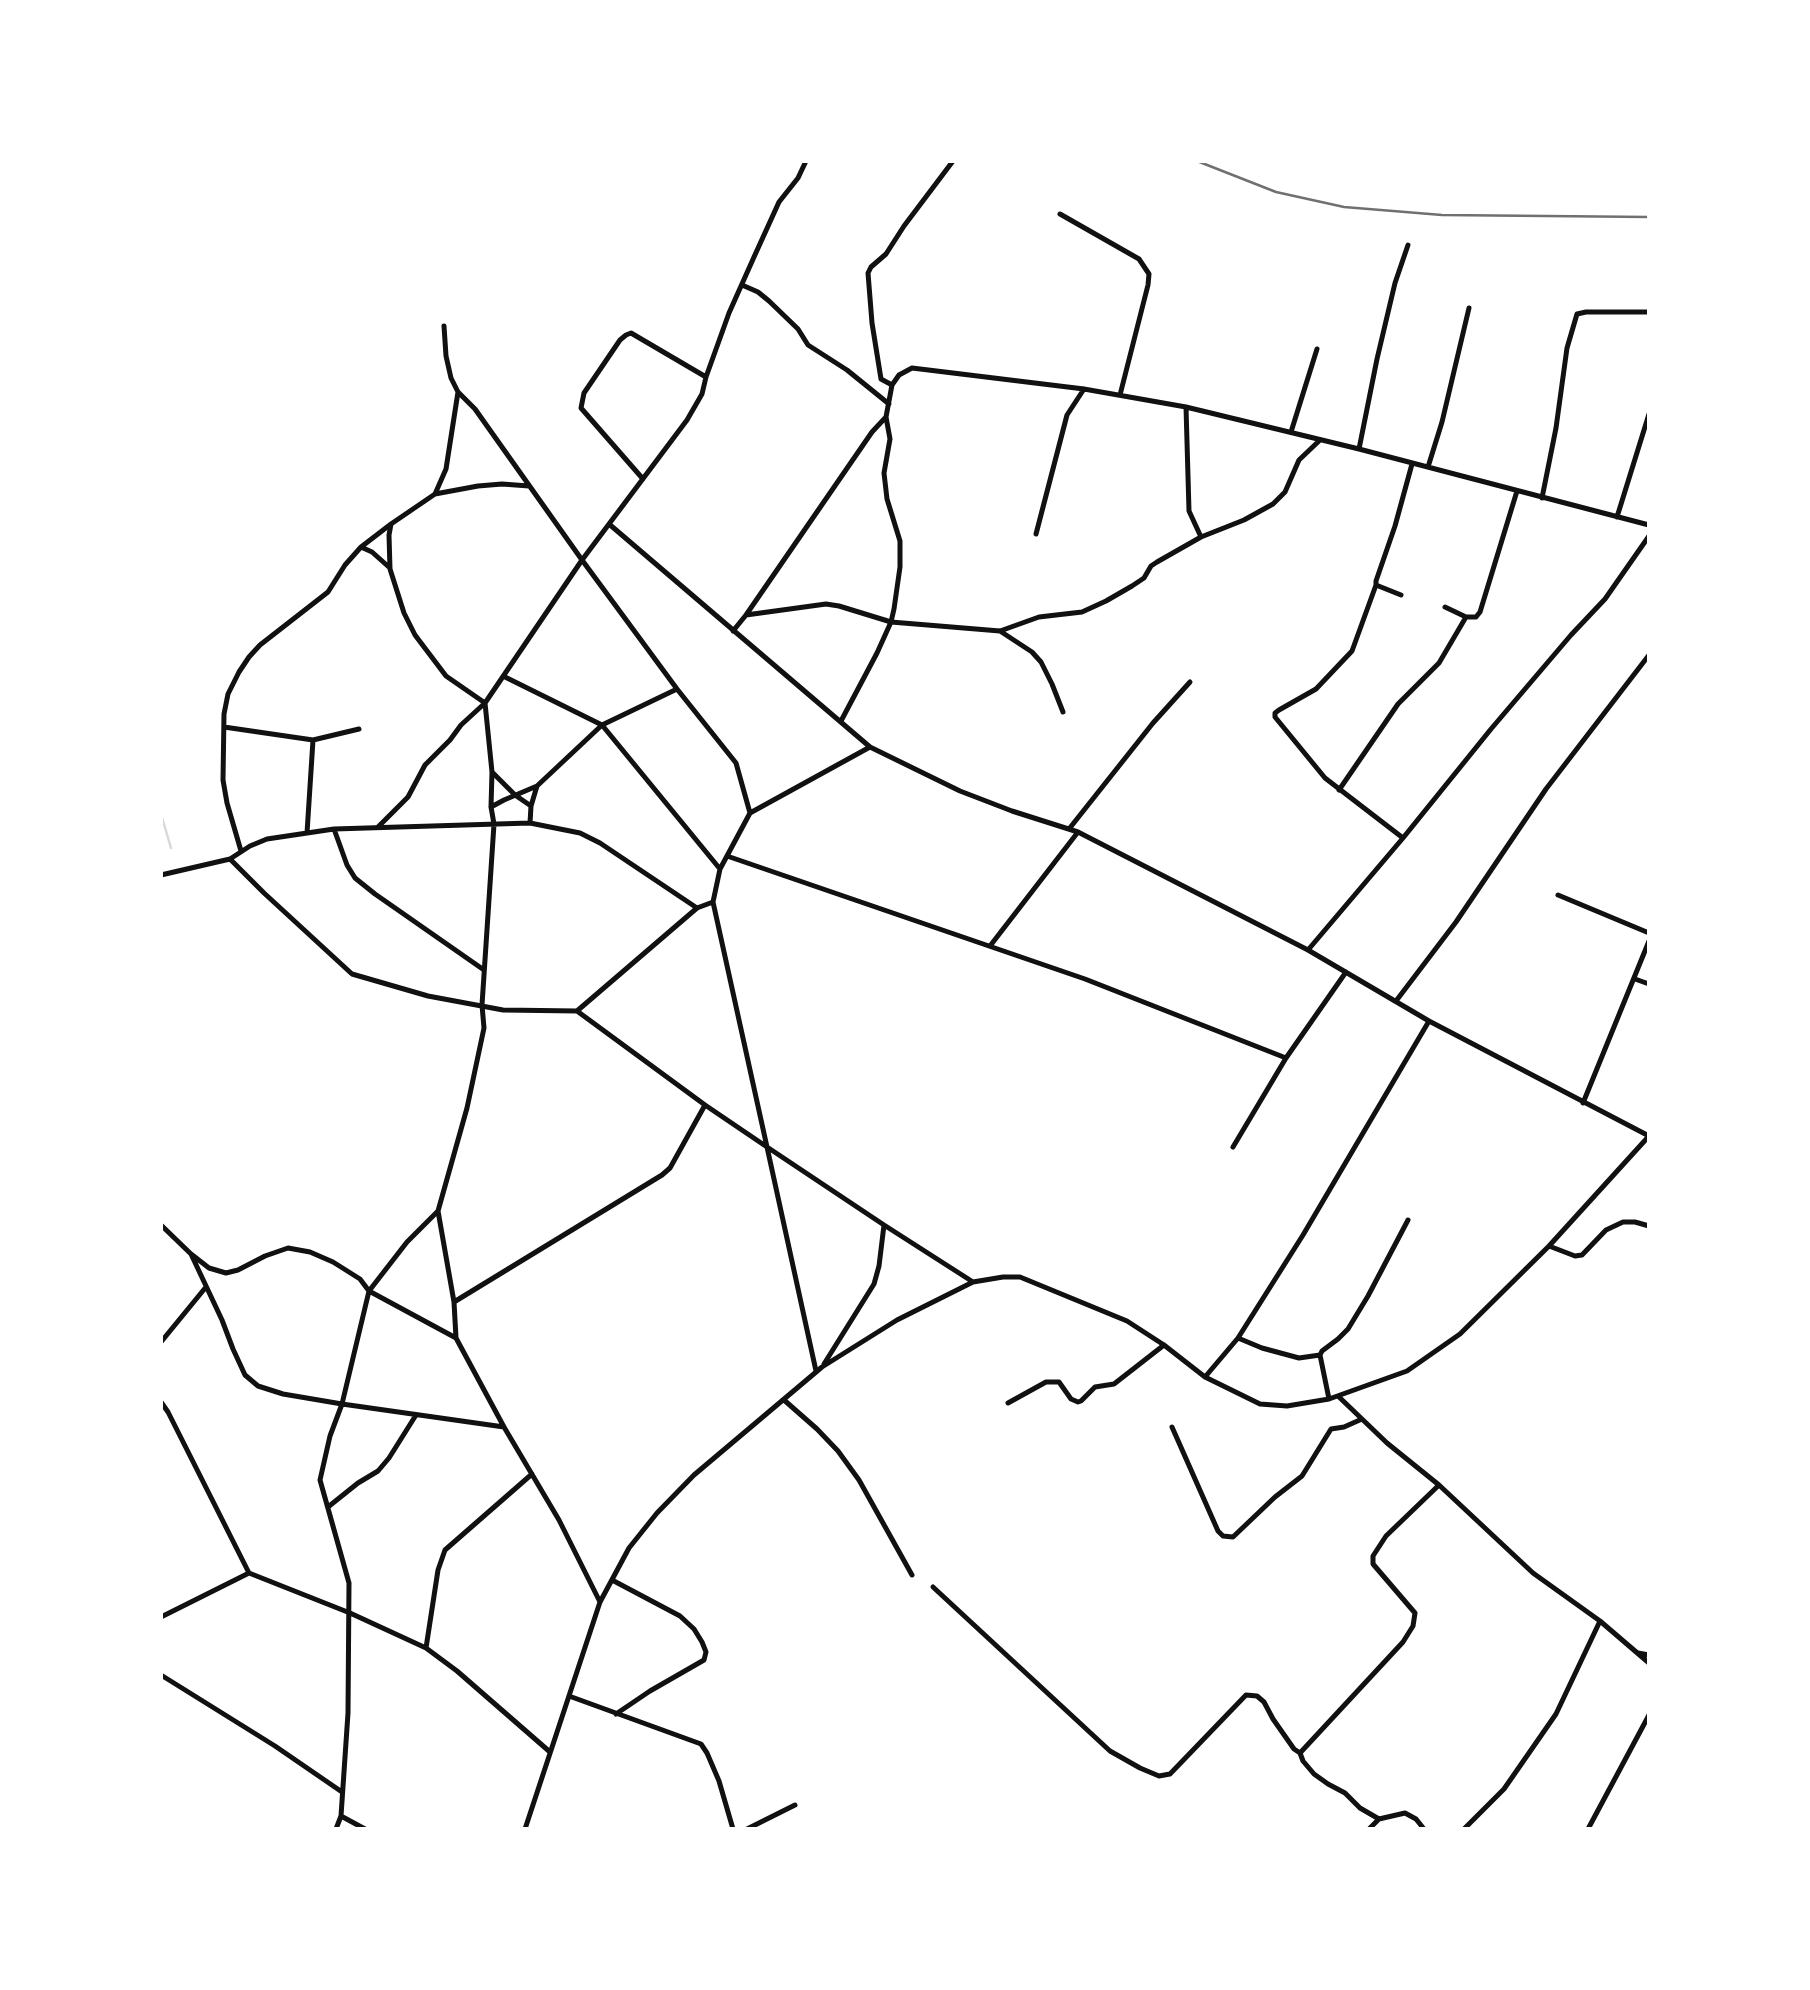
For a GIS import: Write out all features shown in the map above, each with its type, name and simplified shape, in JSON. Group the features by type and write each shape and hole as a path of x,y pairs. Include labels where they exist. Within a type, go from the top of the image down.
{"street":[{"path":"378,827 408,797 425,765 485,703 582,561 687,420 702,394 729,313 779,202 799,178 806,161"},
{"path":"892,385 881,379 872,323 868,273 886,254 953,161"},
{"path":"1060,214 1139,259 1149,274 1120,395"},
{"path":"1359,449 1395,283 1408,245"},
{"path":"742,285 758,292 769,301 798,329 808,345 847,370 889,404"},
{"path":"1428,467 1445,411 1469,308"},
{"path":"1542,498 1556,428 1566,352 1577,314 1649,312"},
{"path":"443,326 451,378 458,391 475,409 677,690 736,763 750,813"},
{"path":"643,478 581,408 584,393 620,340 631,334 706,377"},
{"path":"1291,432 1317,349"},
{"path":"841,721 891,622 900,567 900,541 887,499 884,473 890,439 886,417 892,385 900,375 912,368 1084,389 1186,407 1649,525"},
{"path":"1036,534 1067,415 1084,389"},
{"path":"435,494 446,469 458,391"},
{"path":"1186,407 1189,511 1201,537"},
{"path":"1617,517 1649,414"},
{"path":"733,631 858,452 886,417"},
{"path":"746,615 826,604 891,622 1000,631 1038,617 1082,612 1144,578 1151,566 1201,537 1244,520 1273,504 1285,492 1299,460 1320,440"},
{"path":"1403,838 1325,778 1275,717 1275,713 1316,690 1352,651 1395,526 1412,464"},
{"path":"242,852 223,780 224,727 228,694 249,657 260,645 328,592 345,565 361,547 435,494 478,486 529,486"},
{"path":"1446,607 1466,617 1476,617 1480,612 1517,491"},
{"path":"391,524 390,569 401,604 415,635 446,676 485,703 492,772 491,807 494,824 482,1005 484,1028 467,1108 438,1211 454,1301 456,1338 559,1520 600,1602"},
{"path":"525,1829 600,1602 629,1548 657,1513 694,1475 819,1369 897,1320 973,1282 1020,1277 1127,1321 1205,1377 1260,1404 1287,1406 1329,1399 1407,1371 1460,1334 1549,1246 1649,1136 1430,1021 1308,950 1078,832 960,791 870,747 609,524"},
{"path":"1308,950 1491,729 1605,599 1649,536"},
{"path":"361,547 372,552 390,569"},
{"path":"1376,585 1401,595"},
{"path":"1339,790 1398,704 1439,663 1466,617"},
{"path":"1000,631 1032,652 1041,662 1063,712"},
{"path":"1396,1001 1457,922 1546,789 1649,655"},
{"path":"503,676 601,725 720,870"},
{"path":"1069,829 1153,723 1190,682"},
{"path":"491,807 537,786 601,725 677,690"},
{"path":"224,727 313,740 359,729"},
{"path":"307,832 313,740"},
{"path":"819,1369 713,902 720,870 750,813 870,747"},
{"path":"492,772 515,795 531,806"},
{"path":"530,823 531,806 537,786"},
{"path":"161,874 230,859 267,839 307,832 378,827 530,823 569,830 590,838 697,908"},
{"path":"334,829 347,865 355,878 484,970"},
{"path":"990,946 1078,832"},
{"path":"727,856 1085,979 1286,1058"},
{"path":"230,859 352,974 428,996 503,1010 577,1011 705,1105 973,1282"},
{"path":"1558,895 1649,933"},
{"path":"577,1011 697,908 713,902"},
{"path":"1583,1103 1649,941"},
{"path":"1234,1147 1286,1058 1346,972"},
{"path":"1634,979 1649,984"},
{"path":"1205,1377 1238,1338 1322,1204 1430,1021"},
{"path":"454,1301 662,1175 670,1168 705,1105"},
{"path":"336,1829 341,1816 348,1713 349,1583 320,1480 330,1436 342,1404 369,1291 407,1242 438,1211"},
{"path":"1329,1399 1320,1355 1348,1329 1408,1220"},
{"path":"1549,1246 1575,1256 1582,1255 1606,1230 1623,1222 1649,1226"},
{"path":"161,1225 209,1268 226,1273 288,1248 310,1252 333,1262 360,1279 369,1291 456,1338"},
{"path":"819,1369 874,1284 884,1225"},
{"path":"191,1254 245,1375 258,1386 284,1394 342,1404 504,1427"},
{"path":"161,1342 206,1287"},
{"path":"1238,1338 1299,1358 1320,1355"},
{"path":"1008,1403 1046,1382 1059,1382 1071,1399 1081,1401 1095,1387 1114,1384 1164,1345"},
{"path":"1338,1396 1533,1573 1600,1622 1649,1663"},
{"path":"784,1400 838,1451 859,1480 912,1575"},
{"path":"161,1402 249,1573 350,1613 426,1648 457,1671 550,1752"},
{"path":"328,1507 378,1471 416,1415"},
{"path":"1172,1426 1218,1531 1223,1536 1233,1537 1275,1497 1302,1476 1331,1429 1362,1419"},
{"path":"426,1648 438,1570 445,1550 532,1474"},
{"path":"1300,1753 1403,1642 1413,1626 1415,1613 1373,1564 1373,1556 1385,1536 1439,1485"},
{"path":"161,1617 249,1573"},
{"path":"612,1580 687,1621 706,1652 704,1660 616,1714"},
{"path":"933,1587 1110,1751 1140,1768 1159,1776 1170,1774 1246,1695 1257,1696 1264,1702 1273,1719 1314,1774 1379,1819"},
{"path":"1464,1829 1504,1789 1556,1714 1600,1622"},
{"path":"1635,1653 1649,1655"},
{"path":"161,1675 275,1746 342,1792"},
{"path":"569,1696 701,1744 719,1781 733,1829"},
{"path":"1588,1829 1649,1716"},
{"path":"747,1829 795,1805"},
{"path":"1369,1829 1379,1819 1405,1813 1416,1819 1424,1829"},
{"path":"341,1816 365,1829"}],"waterway":[{"path":"161,814 171,848"}],"railway":[{"path":"1197,161 1276,192 1344,207 1442,215 1649,217"}]}
